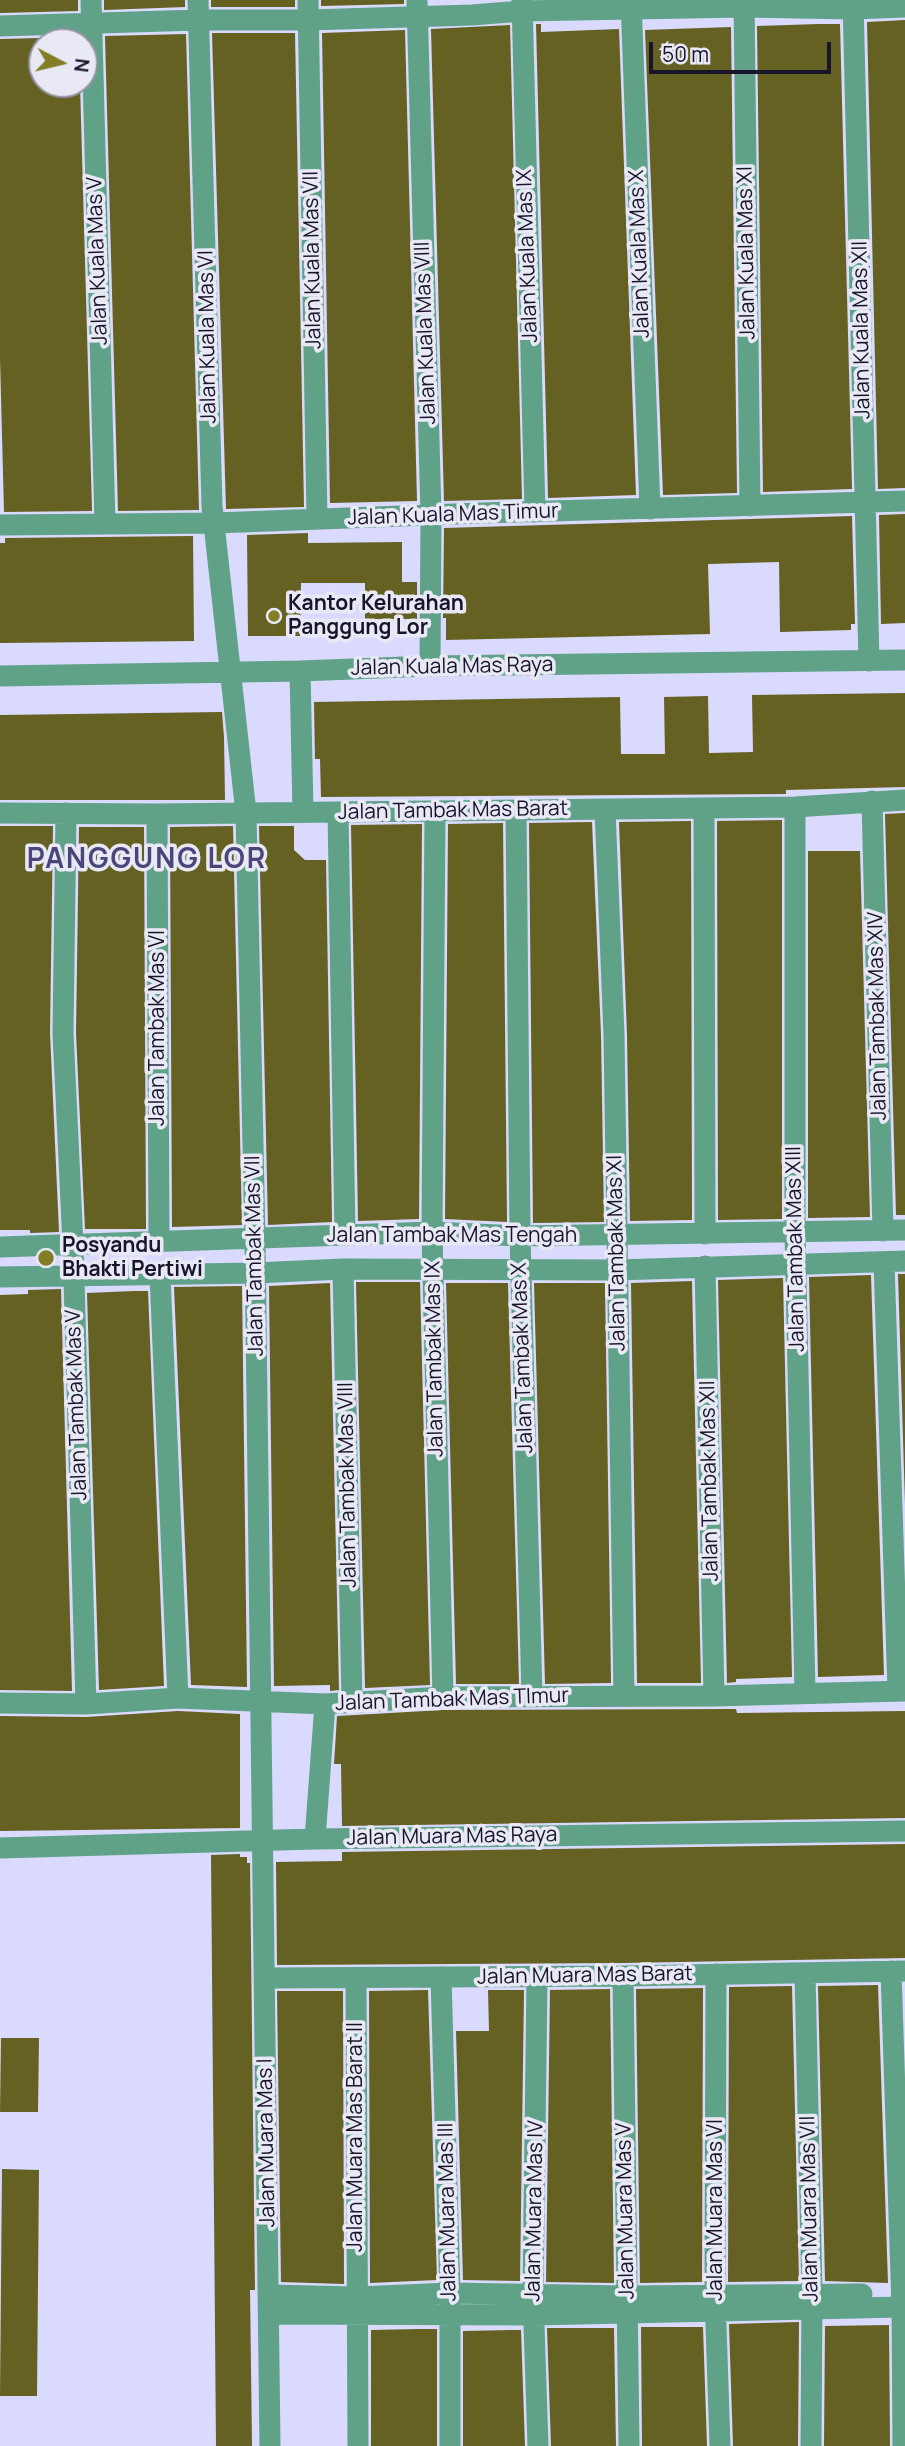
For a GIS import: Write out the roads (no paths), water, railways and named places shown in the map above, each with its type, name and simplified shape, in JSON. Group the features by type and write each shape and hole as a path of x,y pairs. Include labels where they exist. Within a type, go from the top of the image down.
{"street":[{"name":"Jalan Kuala Mas V","path":"90,0 105,523"},
{"name":"Jalan Kuala Mas XI","path":"744,4 750,506"},
{"path":"0,26 91,24 199,10 417,8 472,15 522,5 853,4 905,7"},
{"name":"Jalan Kuala Mas XII","path":"853,4 869,661"},
{"name":"Jalan Kuala Mas IX","path":"522,5 535,512"},
{"name":"Jalan Kuala Mas X","path":"631,5 650,509"},
{"name":"Jalan Kuala Mas VIII","path":"417,8 431,515 430,666"},
{"name":"Jalan Kuala Mas VI","path":"199,10 212,506 229,672"},
{"name":"Jalan Kuala Mas VII","path":"308,10 317,519"},
{"name":"Jalan Kuala Mas Timur","path":"0,525 215,523 905,501"},
{"name":"Jalan Kuala Mas Raya","path":"0,676 430,666 905,660"},
{"path":"300,671 303,812"},
{"name":"Jalan Tambak Mas VII","path":"229,672 246,813 255,1240 262,1841"},
{"name":"Jalan Tambak Mas Barat","path":"0,813 157,814 795,807 905,800"},
{"name":"Jalan Tambak Mas XIV","path":"872,801 883,1231"},
{"name":"Jalan Tambak Mas XIII","path":"795,807 795,1263 804,1692"},
{"path":"704,808 705,1234"},
{"name":"Jalan Tambak Mas XI","path":"605,809 614,1035 624,1696"},
{"name":"Jalan Tambak Mas X","path":"516,810 520,1236 532,1696"},
{"name":"Jalan Tambak Mas IX","path":"435,811 432,1232 443,1697"},
{"path":"338,812 345,1235"},
{"name":"Jalan Tambak Mas V","path":"66,813 63,1033 74,1274 86,1704"},
{"name":"Jalan Tambak Mas VI","path":"157,814 159,1243"},
{"name":"Jalan Tambak Mas Tengah","path":"0,1247 432,1232 520,1236 905,1230"},
{"path":"894,1262 901,1691"},
{"name":"Jalan Tambak Mas Tengah","path":"0,1277 343,1269 617,1270 894,1262"},
{"name":"Jalan Tambak Mas XII","path":"705,1266 714,1696"},
{"name":"Jalan Tambak Mas VIII","path":"343,1269 352,1701"},
{"path":"160,1275 178,1698"},
{"name":"Jalan Tambak Mas TImur","path":"0,1703 86,1704 178,1698 325,1704 443,1697 714,1696 901,1691"},
{"path":"315,1839 325,1704"},
{"name":"Jalan Muara Mas Raya","path":"0,1849 315,1839 905,1831"},
{"name":"Jalan Muara Mas I","path":"262,1841 270,2446"},
{"path":"898,1971 903,2446"},
{"name":"Jalan Muara Mas Barat","path":"265,1978 898,1971"},
{"name":"Jalan Muara Mas VII","path":"805,1973 811,2446"},
{"name":"Jalan Muara Mas VI","path":"716,1974 716,2304 720,2446"},
{"name":"Jalan Muara Mas V","path":"624,1976 629,2446"},
{"name":"Jalan Muara Mas IV","path":"537,1977 533,2305 538,2446"},
{"name":"Jalan Muara Mas Barat II","path":"356,1978 358,2446"},
{"name":"Jalan Muara Mas III","path":"441,1978 450,2304 450,2446"},
{"path":"269,2305 902,2301"}],"place":[{"name":"Kantor Kelurahan Panggung Lor","path":"274,616"},
{"name":"Posyandu Bhakti Pertiwi","path":"46,1258"}],"district":[{"name":"PANGGUNG LOR","path":"147,860"}]}
